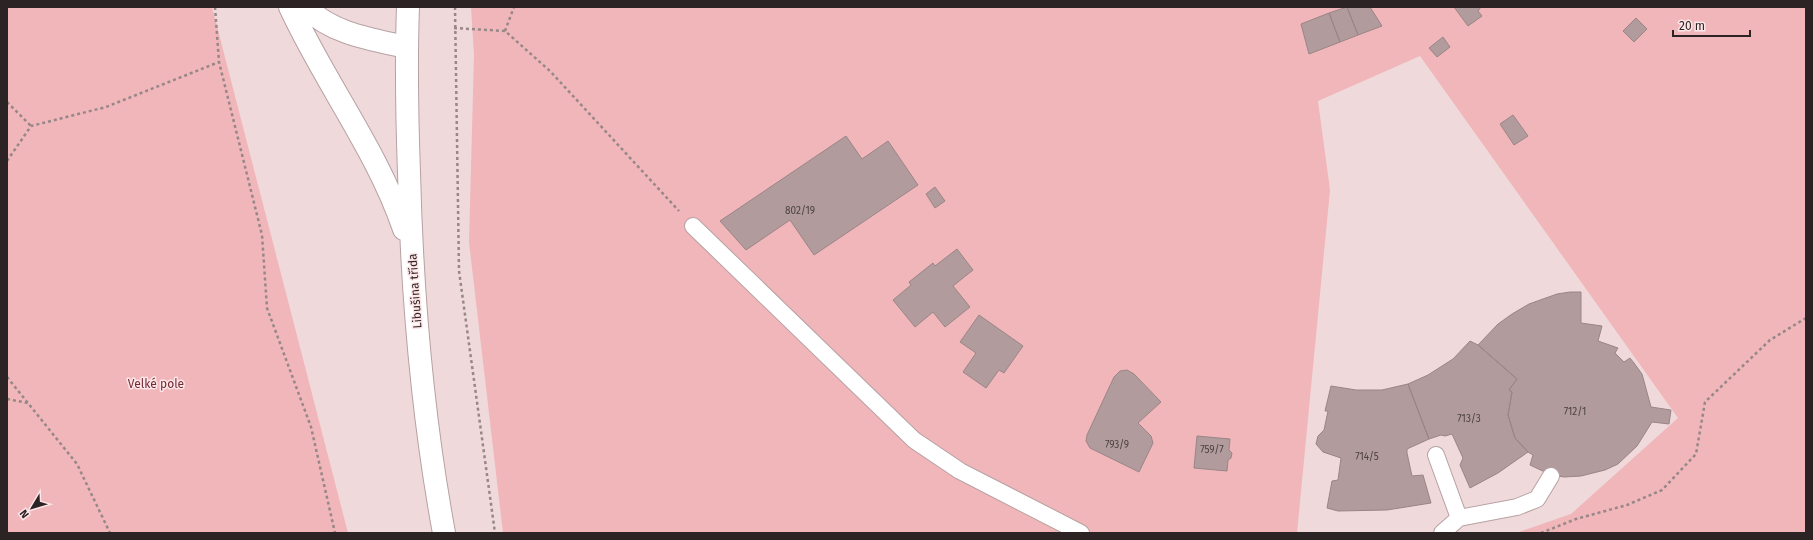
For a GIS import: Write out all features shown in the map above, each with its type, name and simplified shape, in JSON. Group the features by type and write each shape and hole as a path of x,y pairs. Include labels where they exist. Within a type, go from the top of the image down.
{"street":[{"path":"290,7 325,75 392,194 412,253"},
{"path":"305,7 312,14 340,31 406,47"},
{"name":"Libušina třída","path":"408,7 406,47 412,253 425,405 444,533"}],"lane":[{"path":"693,226 914,440 960,471 1081,533"},
{"path":"1436,455 1459,518"},
{"path":"1442,533 1459,518 1517,507 1536,499 1551,476"}],"path":[{"path":"215,7 219,62 262,235 266,308 311,427 334,533"},
{"path":"455,7 454,28 459,271 495,533"},
{"path":"505,31 514,7"},
{"path":"454,28 505,31 550,71 693,226"},
{"path":"7,162 31,126 106,107 219,62"},
{"path":"7,102 31,126"},
{"path":"1541,533 1576,519 1627,505 1662,490 1696,454 1705,402 1770,340 1806,318"},
{"path":"7,377 78,464 110,533"},
{"path":"7,399 28,403"}],"green space":[{"name":"Velké pole","path":"7,7 212,7 348,533 7,533"},
{"path":"471,7 1806,7 1806,533 1516,533 1571,514 1678,418 1420,56 1318,101 1330,190 1297,533 503,533 469,242 474,55"}],"building":[{"path":"1347,7 1358,35 1340,42 1329,13"},
{"path":"1347,7 1370,7 1382,26 1358,35"},
{"path":"1454,7 1481,7 1478,11 1482,16 1468,26"},
{"path":"1329,13 1340,42 1309,54 1301,24"},
{"path":"1636,18 1647,29 1634,42 1623,31"},
{"path":"1443,37 1450,47 1437,57 1429,48"},
{"path":"1513,115 1528,136 1514,145 1500,124"},
{"path":"846,136 862,159 888,141 918,185 814,255 790,220 746,250 720,221"},
{"path":"935,187 945,201 935,208 926,194"},
{"path":"957,249 973,270 953,286 970,307 945,327 933,312 915,327 893,300 911,285 909,282 933,263 935,266"},
{"path":"1581,292 1581,323 1602,326 1598,341 1618,348 1615,353 1624,362 1630,358 1642,374 1651,407 1671,410 1669,424 1652,422 1637,446 1618,464 1605,470 1581,476 1564,477 1551,475 1530,465 1533,455 1528,452 1515,438 1508,415 1512,392 1509,390 1517,379 1478,345 1498,324 1529,304 1557,294"},
{"path":"979,315 1023,346 1004,373 999,370 986,388 963,372 976,353 960,342"},
{"path":"1470,341 1478,345 1517,379 1509,390 1512,392 1508,415 1515,438 1528,452 1498,473 1470,488 1460,465 1463,458 1452,434 1445,436 1441,435 1429,439 1408,384 1428,375 1453,359"},
{"path":"1127,370 1134,374 1161,402 1138,423 1151,436 1153,443 1139,472 1090,448 1086,441 1087,435 1114,377 1120,371"},
{"path":"1408,384 1429,439 1407,449 1407,453 1412,476 1423,475 1431,503 1387,510 1338,511 1327,508 1332,481 1338,480 1341,458 1323,452 1316,444 1318,436 1324,430 1328,411 1325,411 1331,386 1356,390 1382,390"},
{"path":"1197,436 1230,439 1229,450 1232,453 1231,458 1228,460 1227,471 1194,468"}]}
